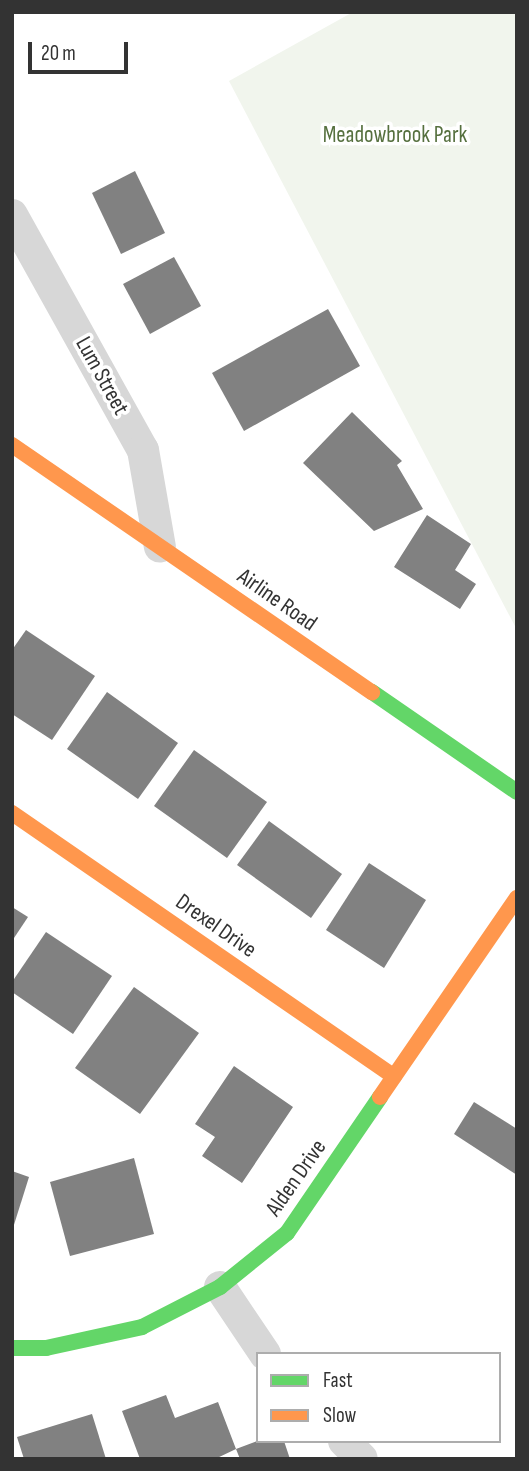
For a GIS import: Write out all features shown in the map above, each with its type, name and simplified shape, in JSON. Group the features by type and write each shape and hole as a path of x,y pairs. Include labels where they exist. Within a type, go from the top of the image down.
{"street":[{"name":"Lum Street","path":"12,215 143,450 160,547"},
{"name":"Airline Road","path":"12,445 517,792"},
{"name":"Drexel Drive","path":"12,813 394,1077"},
{"name":"Alden Drive","path":"12,1348 46,1348 142,1327 220,1287 287,1233 517,898"},
{"path":"220,1287 264,1352"},
{"path":"346,1443 362,1459"}],"green space":[{"name":"Meadowbrook Park","path":"353,12 517,12 517,630 229,81"}],"building":[{"path":"135,171 165,233 121,254 92,193"},
{"path":"174,257 201,306 150,334 123,284"},
{"path":"328,309 360,366 244,431 212,373"},
{"path":"352,412 402,461 397,465 423,509 374,531 303,463"},
{"path":"427,515 471,544 455,570 476,584 460,609 394,567"},
{"path":"26,630 95,676 52,740 12,714 12,650"},
{"path":"107,692 178,743 138,799 67,749"},
{"path":"194,750 267,802 227,858 154,806"},
{"path":"269,821 342,874 311,918 237,865"},
{"path":"369,863 426,900 384,968 326,930"},
{"path":"12,907 28,917 12,941"},
{"path":"46,932 112,976 73,1034 12,992 12,982"},
{"path":"134,987 199,1033 140,1114 75,1068"},
{"path":"234,1066 293,1107 242,1183 202,1156 215,1137 195,1124"},
{"path":"474,1102 517,1129 517,1175 454,1134"},
{"path":"134,1158 154,1234 70,1256 50,1182"},
{"path":"12,1171 29,1177 13,1228 12,1228"},
{"path":"166,1395 175,1418 218,1402 236,1449 215,1459 140,1459 122,1411"},
{"path":"92,1414 106,1459 24,1459 17,1437"},
{"path":"256,1441 285,1443 290,1459 240,1459 236,1449"}],"traffic: fast":[{"path":"372,692 517,792"},
{"path":"12,1348 46,1348 142,1327 220,1287 287,1233 380,1097"}],"traffic: slow":[{"path":"12,445 372,692"},
{"path":"12,813 394,1077"},
{"path":"380,1097 517,898"}]}
